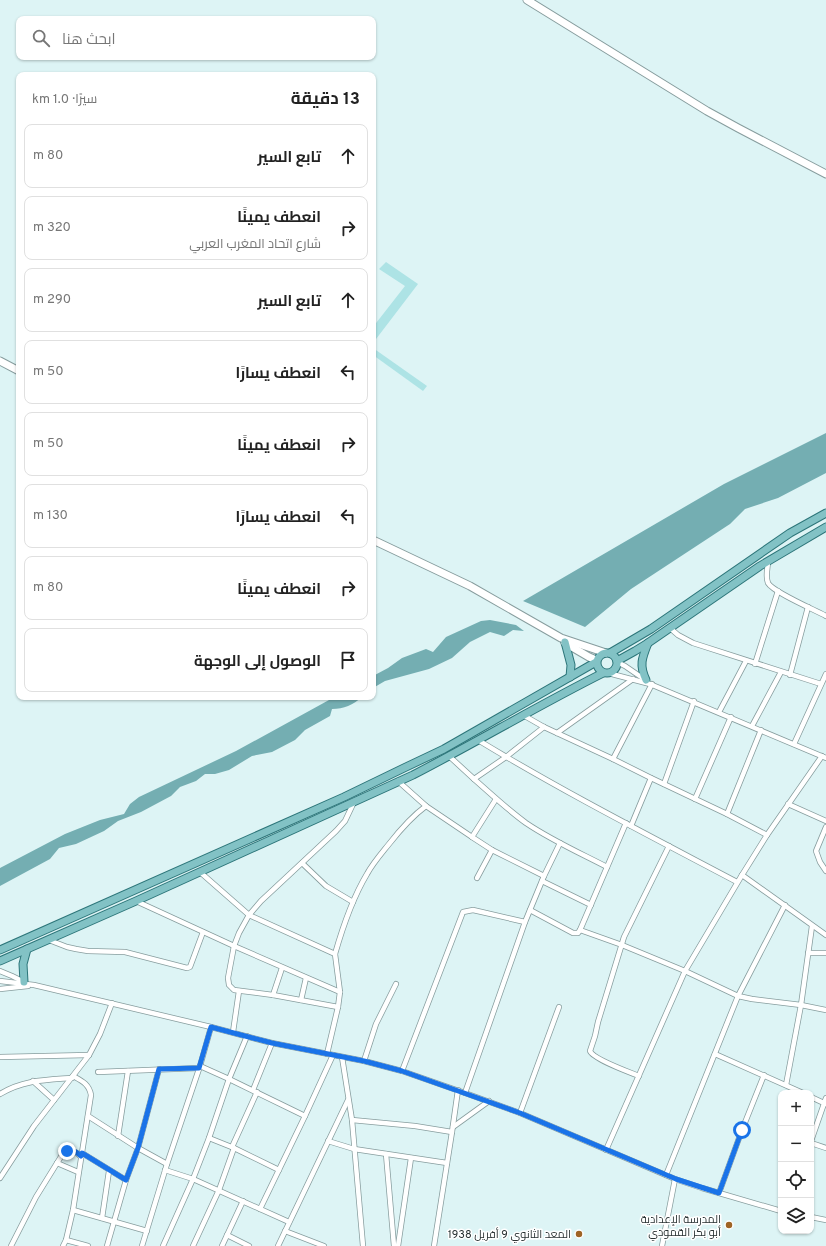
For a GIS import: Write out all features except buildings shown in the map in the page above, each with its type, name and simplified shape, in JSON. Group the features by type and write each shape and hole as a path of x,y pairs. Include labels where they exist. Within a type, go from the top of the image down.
{"main road":[{"path":"527,0 707,111 826,174"},
{"path":"0,361 16,369"},
{"path":"0,950 344,797 444,749 570,677 596,661 600,655 608,653 651,629 790,533 826,512"},
{"path":"0,961 354,802 448,756 574,688 614,670 617,662 648,643 768,561 826,527"},
{"path":"376,541 470,586 596,661 598,668 606,673"},
{"path":"563,640 608,653 615,656 617,662"},
{"path":"563,640 571,665 570,677"},
{"path":"648,643 641,664 642,672 649,683"},
{"path":"24,983 23,964 28,949"}],"street":[{"path":"768,561 766,576 769,584 778,591 826,616"},
{"path":"755,664 778,591"},
{"path":"790,675 808,607"},
{"path":"670,628 678,635 693,643 821,684"},
{"path":"719,712 746,661"},
{"path":"617,662 632,670 649,683"},
{"path":"752,726 781,672"},
{"path":"606,673 649,683 824,757 788,804 767,835 737,882 685,971 606,1150"},
{"path":"794,744 826,674"},
{"path":"557,733 633,679"},
{"path":"613,759 649,683"},
{"path":"664,784 694,701"},
{"path":"523,715 544,727 728,814 767,835"},
{"path":"695,799 731,717"},
{"path":"474,779 506,758 544,727"},
{"path":"728,814 761,730"},
{"path":"478,740 506,758 737,882"},
{"path":"448,756 496,799 527,823 560,843 608,867"},
{"path":"631,826 651,778"},
{"path":"398,781 426,806 492,850 590,905"},
{"path":"472,837 496,799"},
{"path":"338,1007 273,995 239,991 231,989 228,986 228,981 234,946 249,915 261,901 336,831 345,821 354,802"},
{"path":"788,804 826,821"},
{"path":"327,1054 340,992 335,954 343,927 367,873 402,827 426,806"},
{"path":"530,910 573,934 578,933 626,823"},
{"path":"826,827 816,851 820,862 826,871"},
{"path":"465,1093 525,922 560,843"},
{"path":"639,1076 602,1061 593,1056 590,1052 624,937 669,846"},
{"path":"477,878 492,850"},
{"path":"302,863 326,886 353,902"},
{"path":"200,872 249,915 335,954"},
{"path":"742,875 826,935"},
{"path":"136,901 282,968 340,992"},
{"path":"666,1175 738,996 785,905"},
{"path":"402,1071 463,912 473,910 525,922"},
{"path":"786,1085 801,1005 812,926"},
{"path":"580,930 622,945 685,971 738,996 826,1010"},
{"path":"48,940 67,947 88,951 125,952 188,968 190,967 204,932"},
{"path":"808,954 826,953"},
{"path":"273,995 282,968"},
{"path":"0,972 24,983"},
{"path":"301,1000 306,978"},
{"path":"0,981 34,985 233,1032 272,1043 364,1061 402,1071 520,1113 676,1179 778,1210"},
{"path":"364,1061 376,1024 396,984"},
{"path":"0,989 34,985"},
{"path":"233,1032 239,991"},
{"path":"0,1178 34,1126 89,1055 100,1034 112,1003"},
{"path":"520,1113 559,1007"},
{"path":"142,1246 165,1170 200,1067 211,1027"},
{"path":"163,1246 193,1179 246,1036"},
{"path":"193,1246 219,1190 233,1147 272,1043"},
{"path":"715,1054 797,1090"},
{"path":"0,1057 89,1055"},
{"path":"260,1209 333,1055"},
{"path":"342,1057 352,1120 363,1246"},
{"path":"98,1072 200,1067 255,1091 305,1116"},
{"path":"108,1246 126,1180 138,1148 159,1069"},
{"path":"118,1136 128,1071"},
{"path":"719,1193 764,1075"},
{"path":"0,1094 22,1083 72,1077 89,1087 90,1095 88,1116 82,1155 78,1172 73,1210 66,1240 63,1246"},
{"path":"33,1081 54,1100"},
{"path":"434,1246 458,1090"},
{"path":"814,1098 825,1104"},
{"path":"814,1134 826,1098"},
{"path":"278,1246 348,1099"},
{"path":"453,1127 488,1101"},
{"path":"88,1116 118,1136 167,1164"},
{"path":"352,1120 409,1125 452,1132"},
{"path":"209,1138 233,1147 278,1170"},
{"path":"328,1141 354,1149 447,1163"},
{"path":"814,1143 826,1148"},
{"path":"18,1246 12,1245 36,1197 57,1162 67,1151 76,1152 126,1180"},
{"path":"386,1154 394,1246"},
{"path":"398,1246 411,1158"},
{"path":"57,1162 78,1172"},
{"path":"165,1170 193,1179 289,1222"},
{"path":"102,1218 109,1171"},
{"path":"662,1246 676,1179"},
{"path":"222,1246 243,1201"},
{"path":"73,1210 147,1231"},
{"path":"814,1218 826,1220"},
{"path":"285,1231 324,1246"},
{"path":"227,1235 249,1246"},
{"path":"66,1240 88,1246"}],"shaded area":[{"path":"386,262 418,284 376,339 376,323 405,286 379,269"},
{"path":"376,350 427,386 423,391 376,357"},
{"path":"826,433 826,473 778,498 745,509 730,524 631,589 585,627 523,601 724,484"},
{"path":"490,620 516,625 524,631 513,630 504,636 490,632 470,642 452,658 429,669 385,681 376,686 376,674 402,658 426,649 433,652 446,637 481,621"},
{"path":"329,700 358,700 348,706 332,709 330,716 305,730 295,740 272,752 252,756 229,770 215,774 205,774 196,781 180,787 171,796 141,812 118,821 104,831 76,844 59,848 50,859 0,886 0,868 65,834 100,820 124,814 130,804 139,797 236,751"}],"place":[{"name":"المدرسة الإعدادية أبو بكر القمودي","path":"729,1225"},
{"name":"المعد الثانوي 9 أفريل 1938","path":"579,1234"}],"route":[{"path":"67,1151 69,1150 76,1152 81,1156 82,1153 109,1171 126,1180 138,1148 159,1069 199,1068 211,1027 272,1043 364,1061 402,1071 520,1113 676,1179 719,1193 742,1130"}]}
